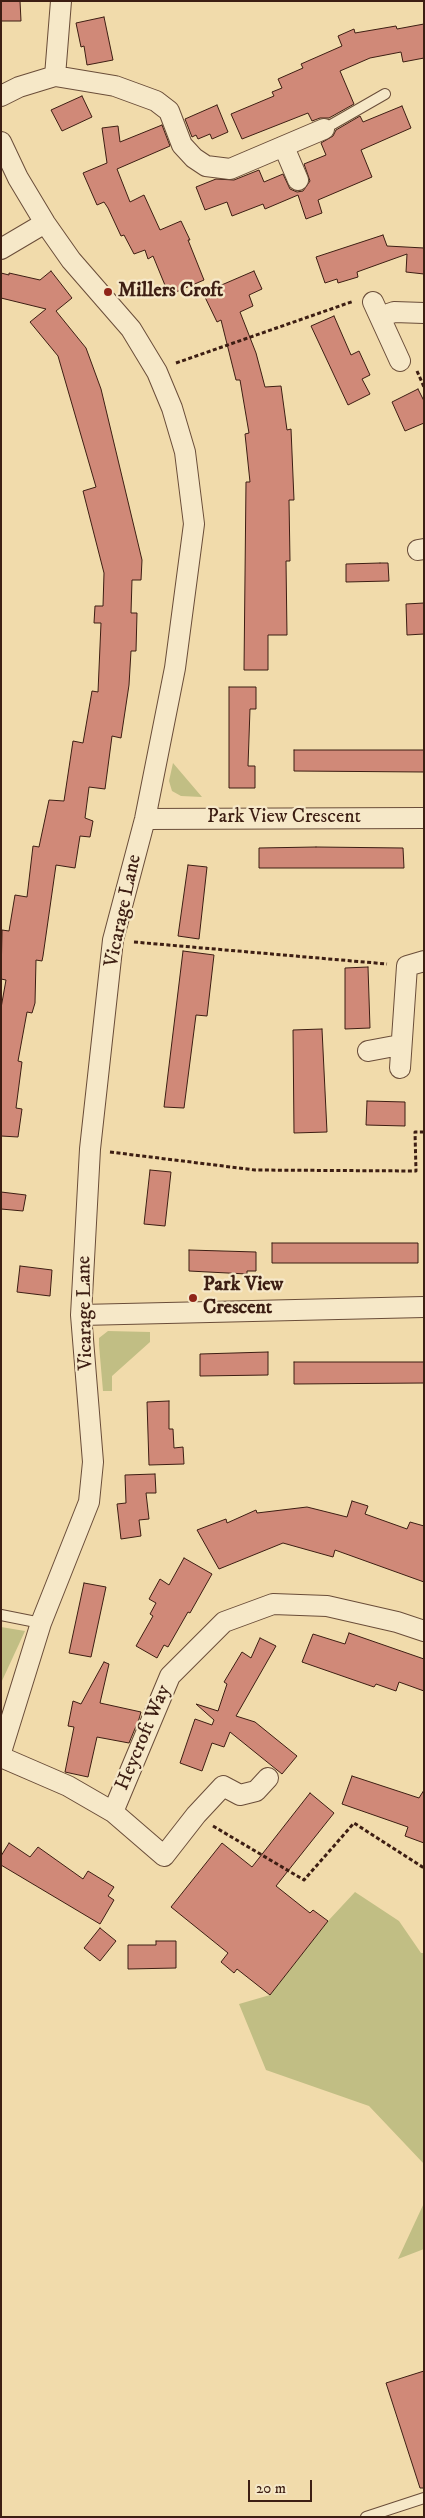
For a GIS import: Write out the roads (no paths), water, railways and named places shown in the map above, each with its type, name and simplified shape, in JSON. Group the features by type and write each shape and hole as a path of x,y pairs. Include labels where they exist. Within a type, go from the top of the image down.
{"street":[{"path":"56,76 61,1"},
{"path":"1,96 20,87 56,76 115,86 156,101 168,111 182,144 194,158 206,166 230,169 324,129"},
{"name":"Vicarage Lane","path":"1,142 18,178 45,223 71,260 131,329 157,372 172,408 185,452 194,524 176,668 145,819 113,940 90,1150 82,1315 93,1462 89,1502 41,1623 1,1752"},
{"path":"284,147 298,180"},
{"path":"1,249 45,223"},
{"path":"400,361 376,309 424,313"},
{"name":"Park View Crescent","path":"145,819 424,818"},
{"path":"400,1068 400,1046 416,963"},
{"path":"368,1051 400,1046"},
{"path":"82,1315 424,1307"},
{"name":"Heycroft Way","path":"113,1812 170,1676 224,1622 273,1604 327,1606 398,1622 424,1631"},
{"name":"Heycroft Way","path":"1,1757 68,1786 113,1812 164,1856 223,1786 240,1795 256,1790 268,1778"}],"lane":[{"path":"324,129 385,94"},
{"path":"1,1615 41,1623"},
{"path":"366,2517 424,2498"}],"place":[{"name":"Millers Croft","path":"108,292"},
{"name":"Park View Crescent","path":"193,1298"}]}
